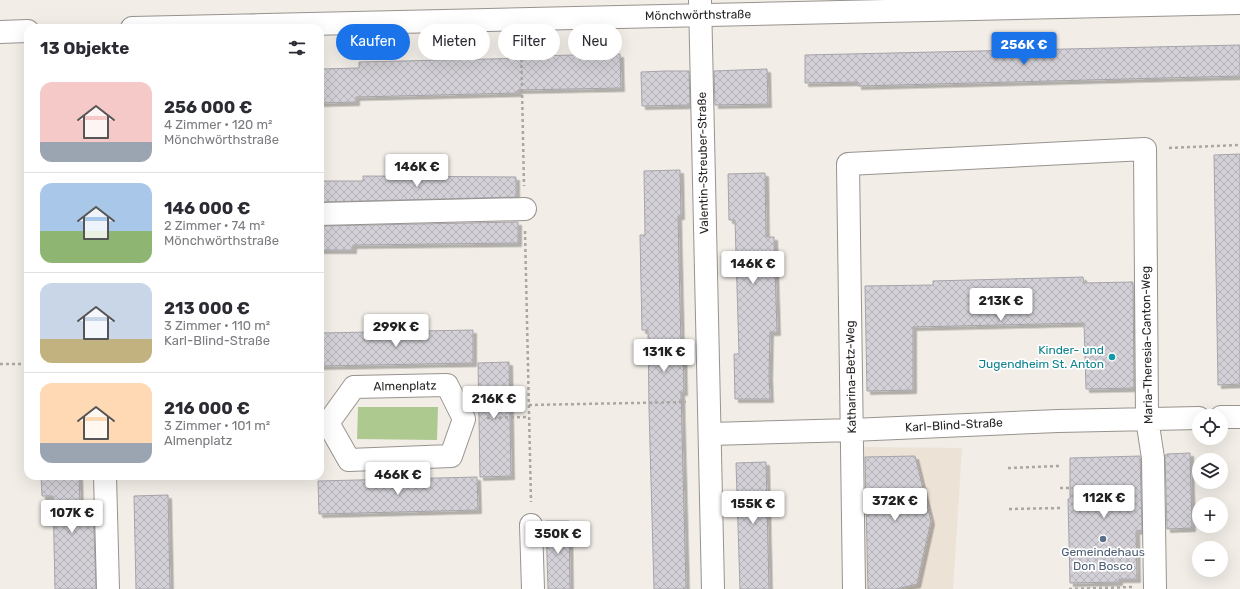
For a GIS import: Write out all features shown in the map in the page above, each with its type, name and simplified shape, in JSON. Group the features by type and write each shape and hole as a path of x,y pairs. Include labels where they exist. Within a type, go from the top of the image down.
{"street":[{"name":"Mönchwörthstraße","path":"305,24 521,19 700,8 1158,2 1240,3"},
{"name":"Valentin-Streuber-Straße","path":"700,8 713,589"},
{"path":"0,32 24,31"},
{"name":"Katharina-Betz-Weg","path":"854,589 848,164 1145,149"},
{"name":"Maria-Theresia-Canton-Weg","path":"1145,149 1147,419 1153,458 1147,588"},
{"path":"324,214 525,209"},
{"name":"Almenplatz","path":"447,385 464,418 451,456 349,460 324,423 354,387 447,385"},
{"path":"1228,418 1240,417"},
{"name":"Karl-Blind-Straße","path":"710,434 852,430 984,423 1192,418"},
{"path":"105,480 108,589"},
{"path":"531,525 533,589"}],"path":[{"path":"521,19 531,525"},
{"path":"1145,149 1240,145"},
{"path":"0,364 24,364"},
{"path":"529,406 708,401"},
{"path":"464,418 529,417"},
{"path":"1008,468 1059,466"},
{"path":"1060,488 1070,488"},
{"path":"1008,509 1061,508"},
{"path":"1069,589 1147,588"}],"shaded area":[{"path":"861,447 962,448 953,589 863,589"}],"green space":[{"path":"358,407 438,407 437,440 357,439"}],"building":[{"path":"1240,45 1240,76 858,86 858,82 805,83 805,55"},
{"path":"560,55 568,55 568,60 620,60 621,88 518,90 518,93 356,97 356,102 324,103 324,69 359,68 359,62 490,59 560,60"},
{"path":"767,69 768,104 715,105 714,71"},
{"path":"689,71 690,105 642,106 641,72"},
{"path":"1240,154 1240,384 1218,385 1214,155"},
{"path":"680,170 681,216 678,216 681,347 683,347 684,392 681,392 686,589 654,589 648,330 642,330 640,235 645,235 644,171"},
{"path":"765,173 766,237 774,237 777,332 770,332 770,399 735,399 734,354 739,354 735,220 729,220 728,174"},
{"path":"363,176 516,177 516,197 324,202 324,181 363,181"},
{"path":"518,222 518,243 353,245 353,250 324,250 324,226"},
{"name":"Kinder- und Jugendheim St. Anton","path":"1083,277 1084,283 1133,282 1134,388 1086,389 1084,323 913,327 913,390 867,391 865,286 933,285 933,281"},
{"path":"473,330 473,363 324,366 324,333"},
{"path":"509,362 511,476 480,477 478,363"},
{"path":"1190,453 1192,528 1167,529 1165,455"},
{"path":"915,456 931,521 917,584 896,589 868,589 865,457"},
{"name":"Gemeindehaus Don Bosco","path":"1140,456 1142,530 1136,531 1137,579 1119,579 1119,582 1070,583 1068,499 1070,499 1070,458"},
{"path":"766,462 769,589 740,589 736,463"},
{"path":"477,477 478,510 319,514 318,481"},
{"path":"41,480 79,480 80,504 93,503 96,589 55,589 53,496 42,496"},
{"path":"168,495 170,589 136,589 134,496"},
{"path":"546,521 569,521 570,589 548,589"}],"place":[{"name":"Kinder- und Jugendheim St. Anton","path":"1112,357"},
{"name":"Gemeindehaus Don Bosco","path":"1103,539"}]}
